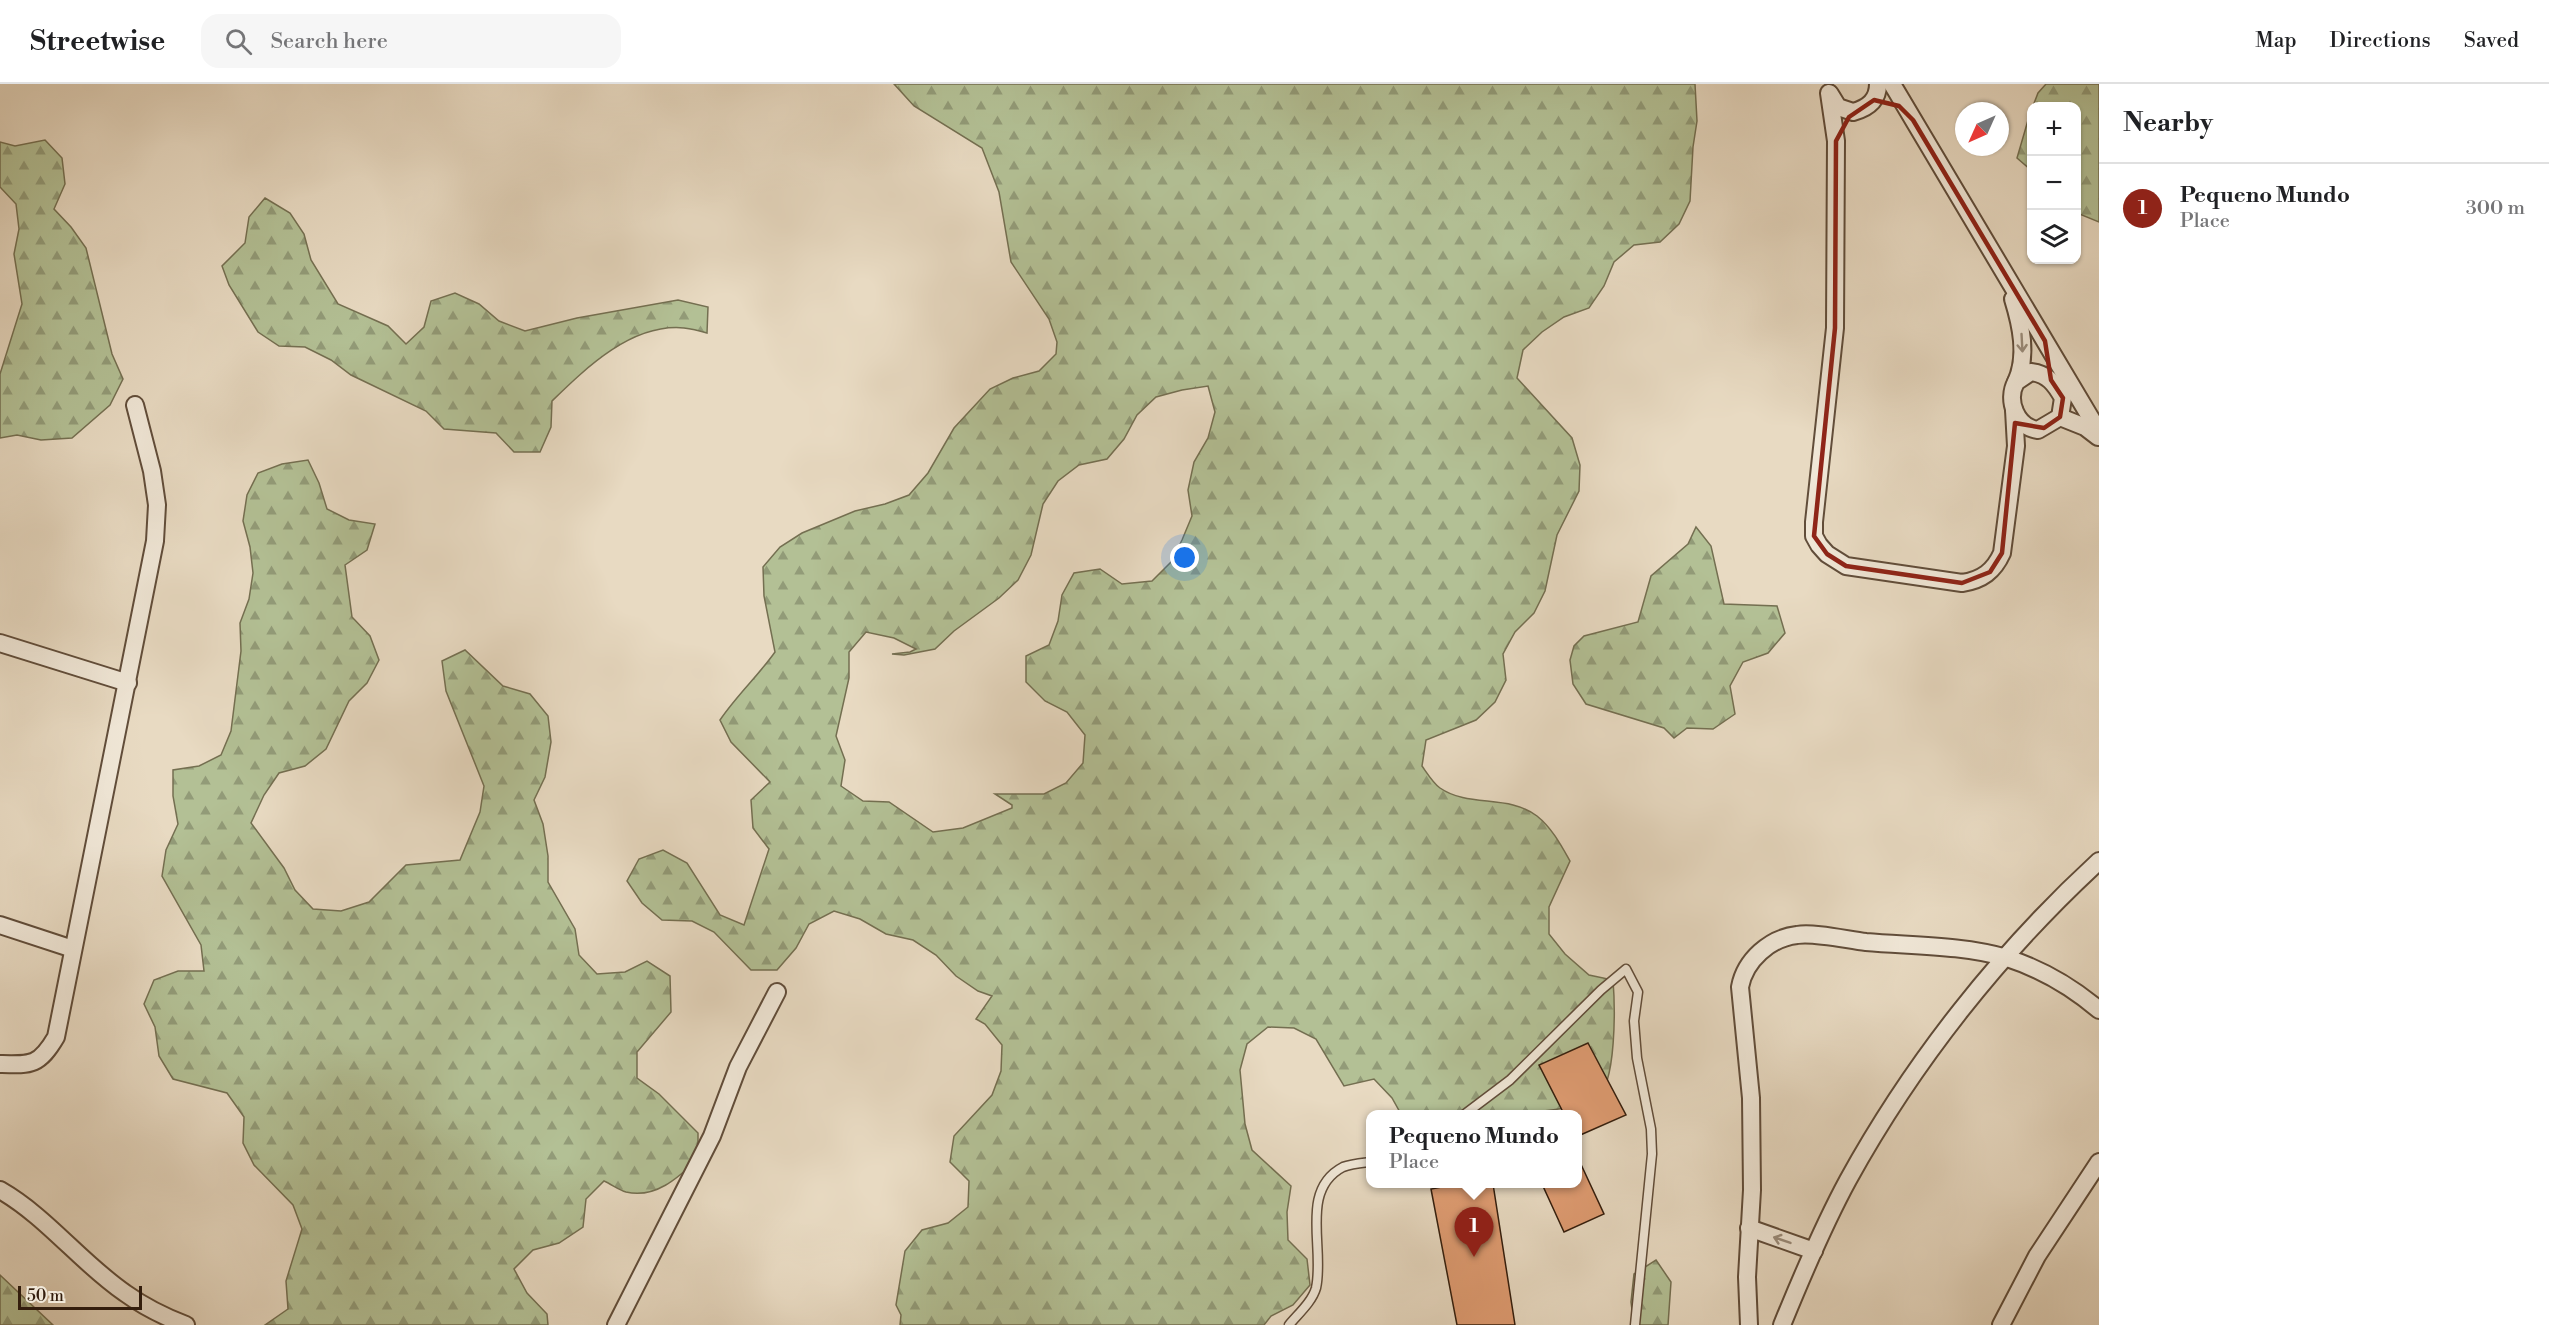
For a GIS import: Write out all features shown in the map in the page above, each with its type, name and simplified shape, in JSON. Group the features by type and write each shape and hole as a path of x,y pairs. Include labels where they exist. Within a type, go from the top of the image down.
{"street":[{"path":"1892,87 2097,431"},
{"path":"1829,88 1836,141 1835,328 1814,536 1827,554 1846,566 1962,583 1974,582 1990,572 2002,554 2016,446 2013,387 2022,368 2022,336 2010,288 2001,267"},
{"path":"1829,88 1838,107 1848,112 1856,112"},
{"path":"1836,141 1841,126 1876,92 1899,106 1913,120"},
{"path":"2016,446 2028,435 2060,417 2063,410 2063,398 2055,385 2045,341"},
{"path":"2013,387 2021,377 2031,372 2043,374 2097,431"},
{"path":"0,1064 28,1065 46,1054 56,1037 128,682 154,541 157,505 152,471 135,405"},
{"path":"2014,410 2023,424 2033,429 2041,429"},
{"path":"2060,417 2097,431"},
{"path":"0,643 128,682"},
{"path":"1782,1325 1848,1181 1879,1126 1927,1056 1977,991 2099,861"},
{"path":"0,925 73,949"},
{"path":"1749,1325 1747,1277 1752,1190 1751,1098 1740,987 1742,975 1749,963 1773,942 1798,934 1946,948 2007,958 2044,973 2070,988 2099,1010"},
{"path":"616,1325 712,1136 738,1067 777,992"},
{"path":"2001,1325 2037,1256 2099,1162"},
{"path":"0,1190 31,1210 124,1293 170,1319 186,1325"},
{"path":"1749,1228 1814,1251"}],"lane":[{"path":"1470,1110 1510,1080 1601,990 1626,969 1638,992 1634,1021 1637,1058 1651,1129 1652,1154 1635,1325"},
{"path":"1289,1325 1315,1290 1320,1262 1316,1210 1318,1196 1328,1179 1344,1167 1366,1163"}],"highlighted area":[{"path":"1874,100 1899,106 1913,120 2045,341 2051,380 2063,398 2060,417 2044,428 2015,423 2002,553 1990,572 1962,583 1846,566 1827,554 1814,536 1835,328 1836,141 1849,117"}],"green space":[{"path":"894,84 1695,84 1697,121 1690,201 1679,224 1660,242 1634,245 1614,262 1604,286 1589,308 1564,317 1542,332 1523,350 1517,378 1572,438 1580,465 1579,491 1557,535 1545,591 1534,613 1515,632 1503,654 1506,680 1495,702 1476,720 1426,740 1422,766 1437,786 1451,794 1526,809 1537,816 1556,837 1570,861 1549,907 1549,934 1565,954 1589,975 1613,980 1613,1043 1608,1078 1603,1091 1596,1100 1581,1106 1552,1110 1399,1110 1392,1098 1374,1079 1344,1086 1316,1039 1294,1028 1268,1027 1247,1044 1240,1070 1245,1124 1252,1150 1291,1186 1287,1212 1288,1240 1307,1259 1310,1285 1293,1305 1271,1316 1264,1325 900,1325 901,1315 896,1305 905,1251 922,1230 948,1223 968,1207 969,1181 950,1162 954,1136 992,1095 1001,1071 1002,1045 985,1024 976,1019 992,996 978,991 956,976 936,955 913,940 886,934 860,919 834,911 809,924 796,948 777,970 751,970 714,932 692,921 662,920 642,903 627,881 639,859 663,850 687,863 720,915 744,925 769,849 753,828 751,800 770,782 731,742 720,720 775,652 764,596 763,567 780,547 802,533 855,511 885,504 909,495 928,473 954,428 990,389 1013,378 1039,371 1056,354 1057,342 1049,319 1011,262 999,192 982,148 914,106","holes":["1208,386 1215,412 1208,438 1194,462 1188,490 1192,516 1171,562 1152,581 1122,584 1100,569 1074,573 1062,595 1058,621 1049,645 1026,656 1026,682 1045,701 1067,712 1085,735 1083,763 1066,783 1044,794 995,794 1012,805 1012,808 963,828 933,832 889,802 863,801 841,786 845,760 836,736 849,678 849,652 866,632 894,638 916,649 892,654 904,655 935,649 954,631 999,598 1018,580 1031,555 1043,504 1058,481 1079,465 1107,459 1124,439 1137,415 1156,397"]},
{"path":"2046,84 2099,84 2099,222 2081,215 2081,102 2035,102 2038,93"},
{"path":"2027,124 2027,167 2017,158"},
{"path":"45,140 62,158 65,184 54,209 86,248 112,354 123,379 110,405 72,438 41,440 17,435 0,438 0,374 22,304 14,254 19,229 16,204 0,187 0,142 15,146"},
{"path":"265,198 290,213 304,234 311,260 338,304 388,326 406,344 424,327 431,301 455,293 479,304 499,321 525,331 577,318 678,300 708,307 707,333 684,328 665,328 628,340 611,350 552,401 551,427 540,452 514,452 496,433 444,429 426,411 351,375 331,360 305,347 279,346 258,332 229,285 222,266 245,243 249,217"},
{"path":"308,460 319,483 327,509 349,520 375,524 367,550 345,565 352,617 370,636 379,660 367,683 349,701 326,749 305,766 279,773 264,795 251,823 284,868 295,890 313,909 341,911 369,902 406,865 460,860 480,812 484,786 446,691 442,661 465,650 503,686 530,694 548,716 551,742 545,777 534,800 543,824 548,856 548,882 575,929 579,955 597,974 625,972 647,961 670,976 671,1012 637,1052 637,1078 659,1094 698,1133 698,1159 674,1180 656,1190 626,1192 604,1181 586,1199 583,1227 559,1243 533,1250 514,1269 527,1293 547,1314 548,1325 265,1325 288,1309 286,1281 302,1229 293,1205 254,1165 243,1143 244,1117 227,1093 173,1079 159,1056 155,1027 144,1004 154,980 178,971 204,971 201,945 162,876 166,850 178,824 173,796 173,770 199,766 221,755 231,731 241,651 240,623 249,599 253,573 250,547 243,521 247,495 258,473 282,464"},
{"path":"1696,527 1711,546 1724,604 1777,606 1785,633 1768,653 1743,662 1730,686 1735,714 1713,729 1687,728 1674,738 1664,728 1586,704 1573,684 1570,660 1574,646 1584,636 1638,622 1651,576 1688,544"},
{"path":"1656,1260 1671,1282 1668,1325 1634,1325 1631,1302 1634,1274"},
{"path":"0,1275 53,1325 0,1325"}],"building":[{"path":"1588,1043 1626,1115 1582,1134 1582,1110 1562,1110 1539,1065"},
{"path":"1582,1167 1604,1214 1564,1232 1544,1188 1582,1188"},
{"path":"1494,1188 1515,1325 1457,1325 1431,1189"}],"place":[{"name":"Pequeno Mundo","path":"1474,1257"}]}
